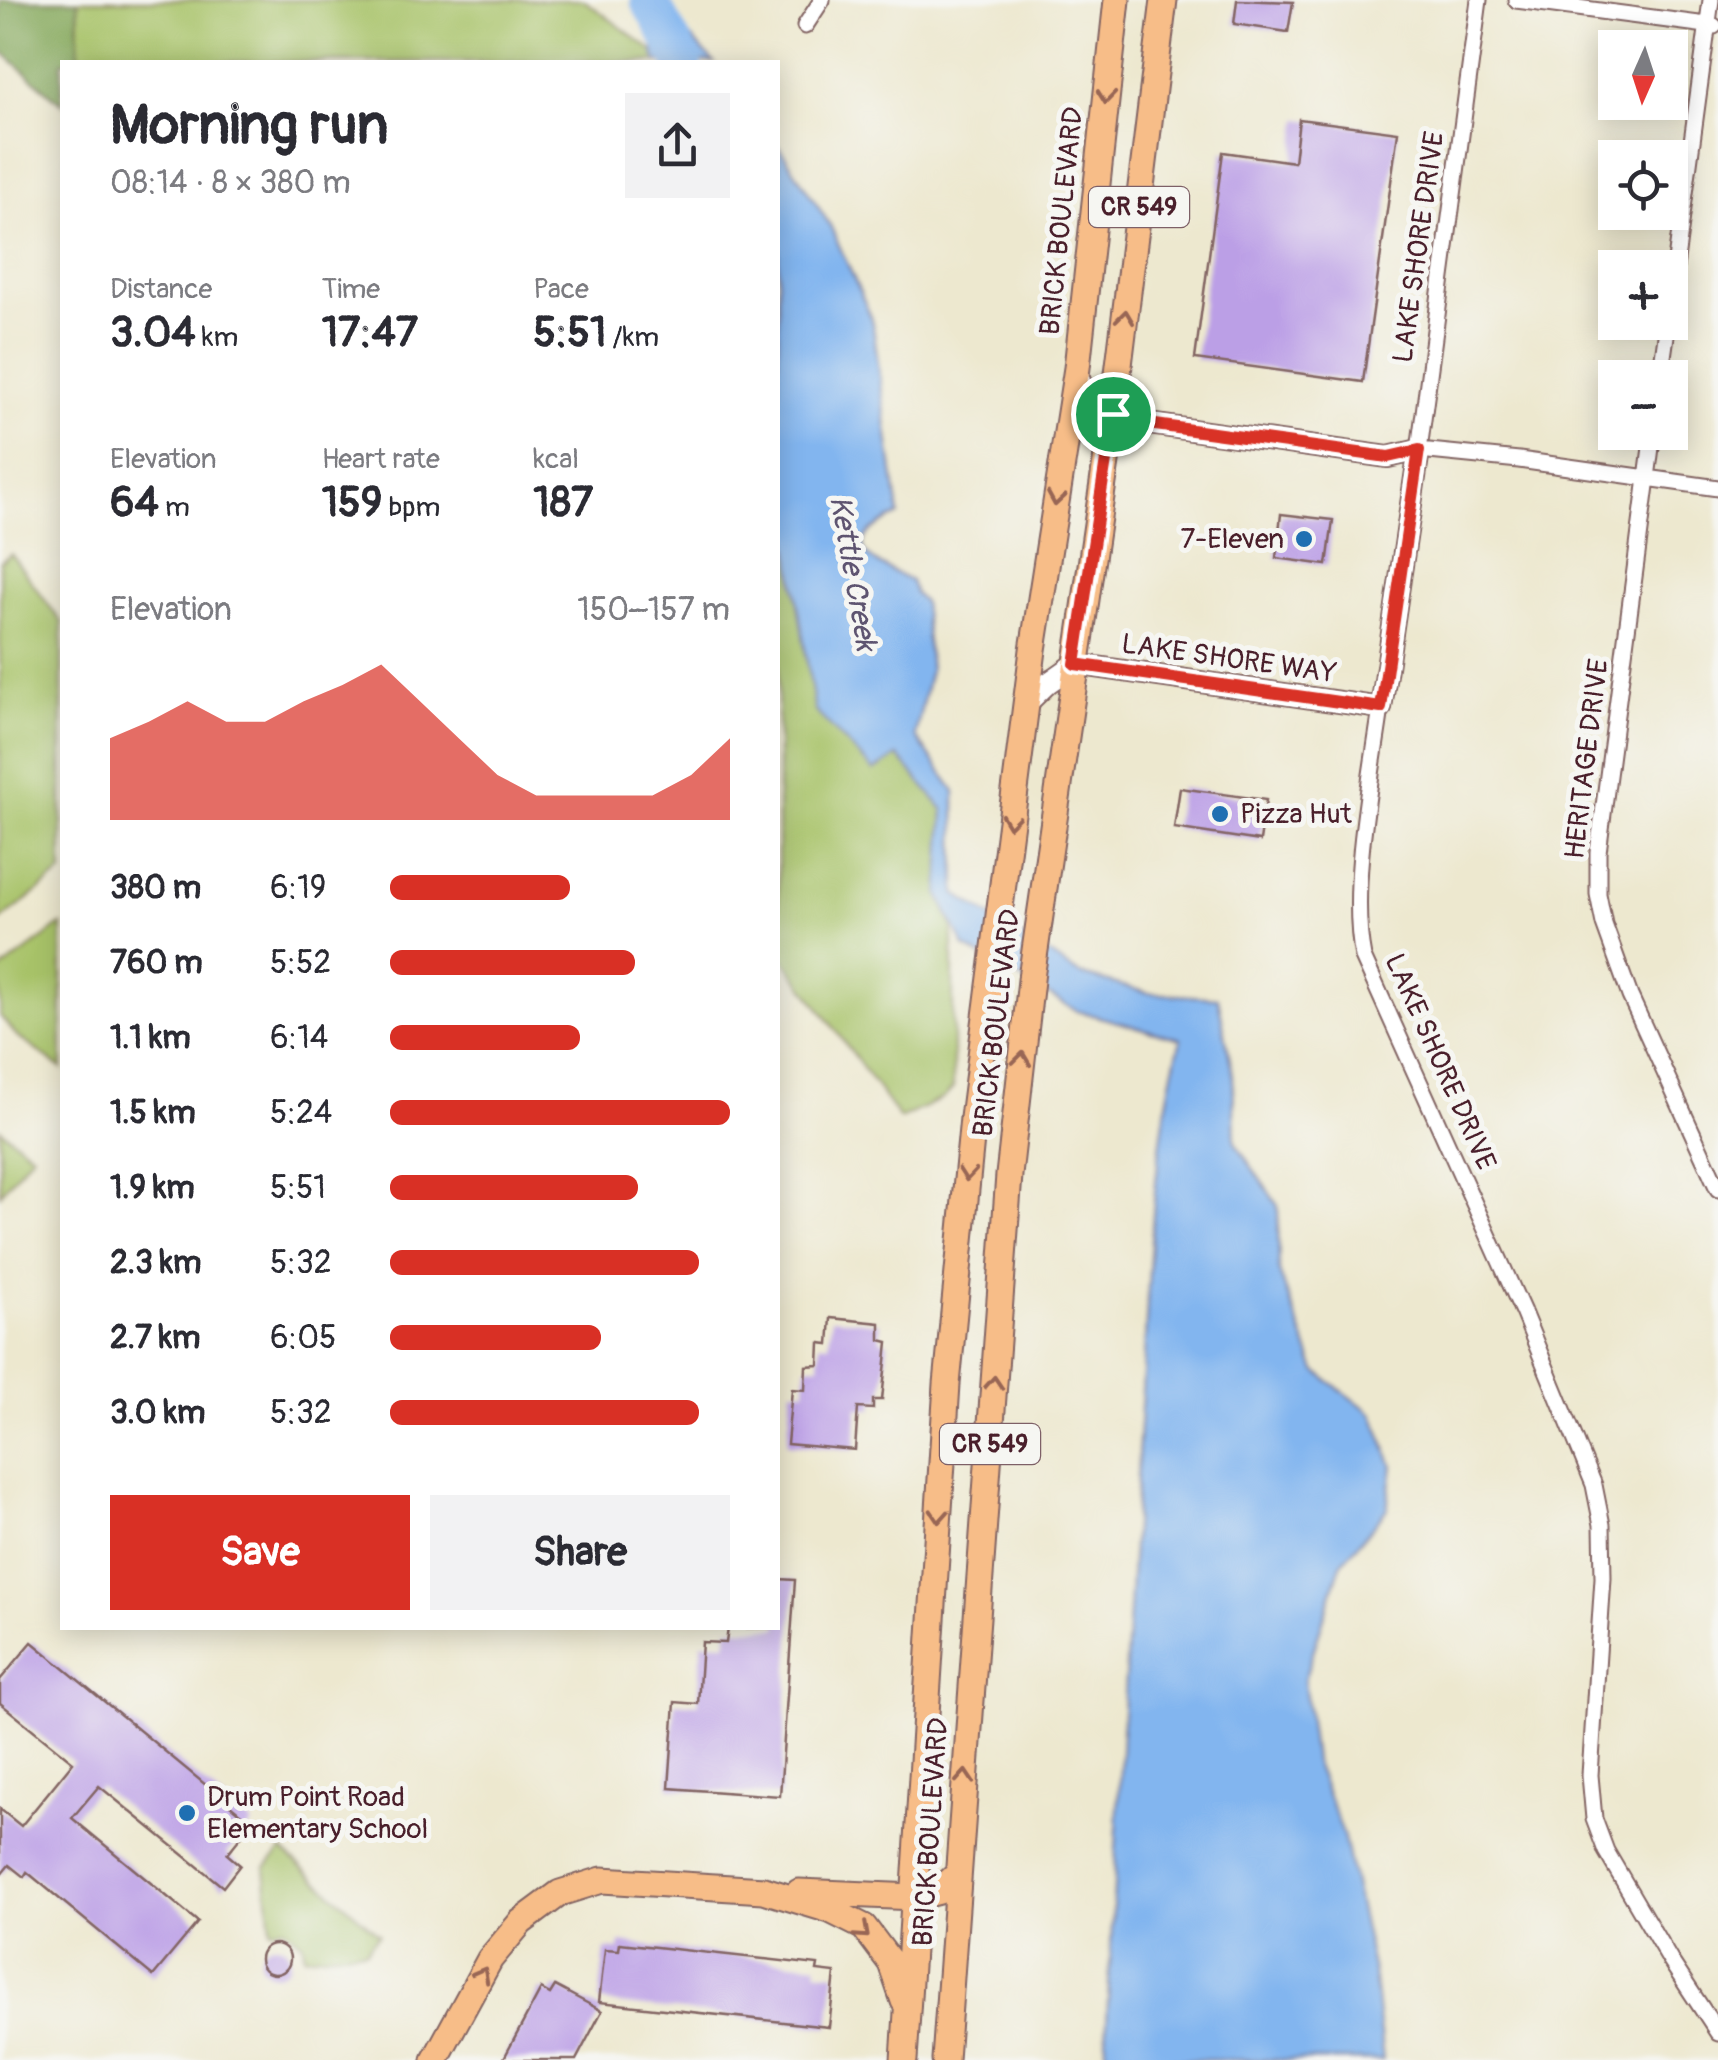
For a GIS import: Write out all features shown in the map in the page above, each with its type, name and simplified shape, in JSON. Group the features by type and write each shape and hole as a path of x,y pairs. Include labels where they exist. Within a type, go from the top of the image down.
{"main road":[{"name":"BRICK BOULEVARD","path":"904,2060 947,1384 986,1008 1025,706 1076,368 1117,0"},
{"name":"BRICK BOULEVARD","path":"945,2060 1009,1175 1039,925 1113,414 1164,0"},
{"path":"435,2060 490,1959 521,1922 560,1893 602,1880 915,1897 938,1891 958,1874"},
{"path":"764,1890 830,1910 864,1927 891,1963 908,2012"}],"street":[{"path":"805,26 822,0"},
{"name":"LAKE SHORE DRIVE","path":"1479,0 1364,830 1358,933 1364,958 1538,1349 1594,1485 1602,1525 1603,1578 1590,1775 1594,1819 1618,1872 1718,2032"},
{"path":"1516,0 1713,25"},
{"path":"1678,250 1713,25 1711,0"},
{"path":"1076,368 1085,398 1113,414 1148,424 1388,457 1419,450 1718,488"},
{"name":"HERITAGE DRIVE","path":"1651,450 1598,852 1598,894 1604,924 1630,996 1718,1189"},
{"path":"1025,706 1075,664"},
{"name":"LAKE SHORE WAY","path":"1075,664 1381,708"}],"green space":[{"path":"0,0 78,0 79,60 60,60 60,102 0,50"},
{"path":"78,0 584,0 653,51 656,60 79,60"},
{"path":"780,492 815,710 898,756 944,810 939,895 953,926 953,1088 944,1098 900,1119 780,954"},
{"path":"11,554 60,620 60,875 0,921 0,562"},
{"path":"60,926 60,1068 17,1036 0,1016 0,971"},
{"path":"0,1129 32,1154 0,1194"},
{"path":"282,1850 379,1934 366,1950 304,1956 303,1943 284,1927 271,1930 265,1868"}],"water":[{"path":"662,25 680,27 712,60 656,60 653,51"},
{"path":"780,148 830,225 872,319 899,515 879,525 863,543 872,559 911,581 923,602 930,670 915,736 955,791 956,894 1079,974 1149,993 1218,998 1233,1075 1235,1142 1278,1206 1279,1272 1316,1371 1373,1414 1393,1466 1387,1509 1341,1564 1304,1680 1314,1761 1343,1834 1373,1971 1383,2060 1105,2060 1152,1222 1163,1128 1181,1039 1077,1011 965,947 939,895 944,810 898,756 874,771 815,711 780,492"}],"building":[{"path":"1237,0 1293,2 1288,32 1234,24"},
{"path":"1299,119 1398,132 1363,382 1195,359 1223,152 1294,162"},
{"name":"7-Eleven","path":"1281,514 1333,520 1327,565 1276,558"},
{"name":"Pizza Hut","path":"1180,788 1266,800 1260,841 1174,828"},
{"path":"831,1318 880,1323 880,1340 888,1342 882,1400 873,1400 873,1409 858,1408 855,1450 787,1444 792,1389 805,1390 806,1366 819,1365 820,1343 829,1344"},
{"path":"780,1579 795,1580 780,1796 669,1788 675,1702 698,1704 702,1642 726,1643 728,1630 780,1630"},
{"name":"Drum Point Road Elementary School","path":"32,1642 252,1823 227,1854 240,1865 223,1887 99,1786 72,1818 198,1922 153,1976 27,1872 24,1877 9,1865 0,1876 0,1809 21,1826 73,1762 0,1703 0,1680"},
{"path":"620,1943 818,1965 817,1971 835,1973 829,2027 599,2002 605,1949 619,1950"},
{"path":"275,1944 286,1948 290,1959 286,1970 275,1974 264,1970 260,1959 264,1948"},
{"path":"555,1986 602,2011 576,2060 503,2060 541,1989 550,1994"}],"waterway":[{"name":"Kettle Creek","path":"649,0 682,60"}],"place":[{"name":"7-Eleven","path":"1304,539"},
{"name":"Pizza Hut","path":"1220,814"},
{"name":"Drum Point Road Elementary School","path":"187,1813"}],"route":[{"path":"1113,414 1148,424 1388,457 1419,450 1381,708 1075,664 1113,414"}]}
